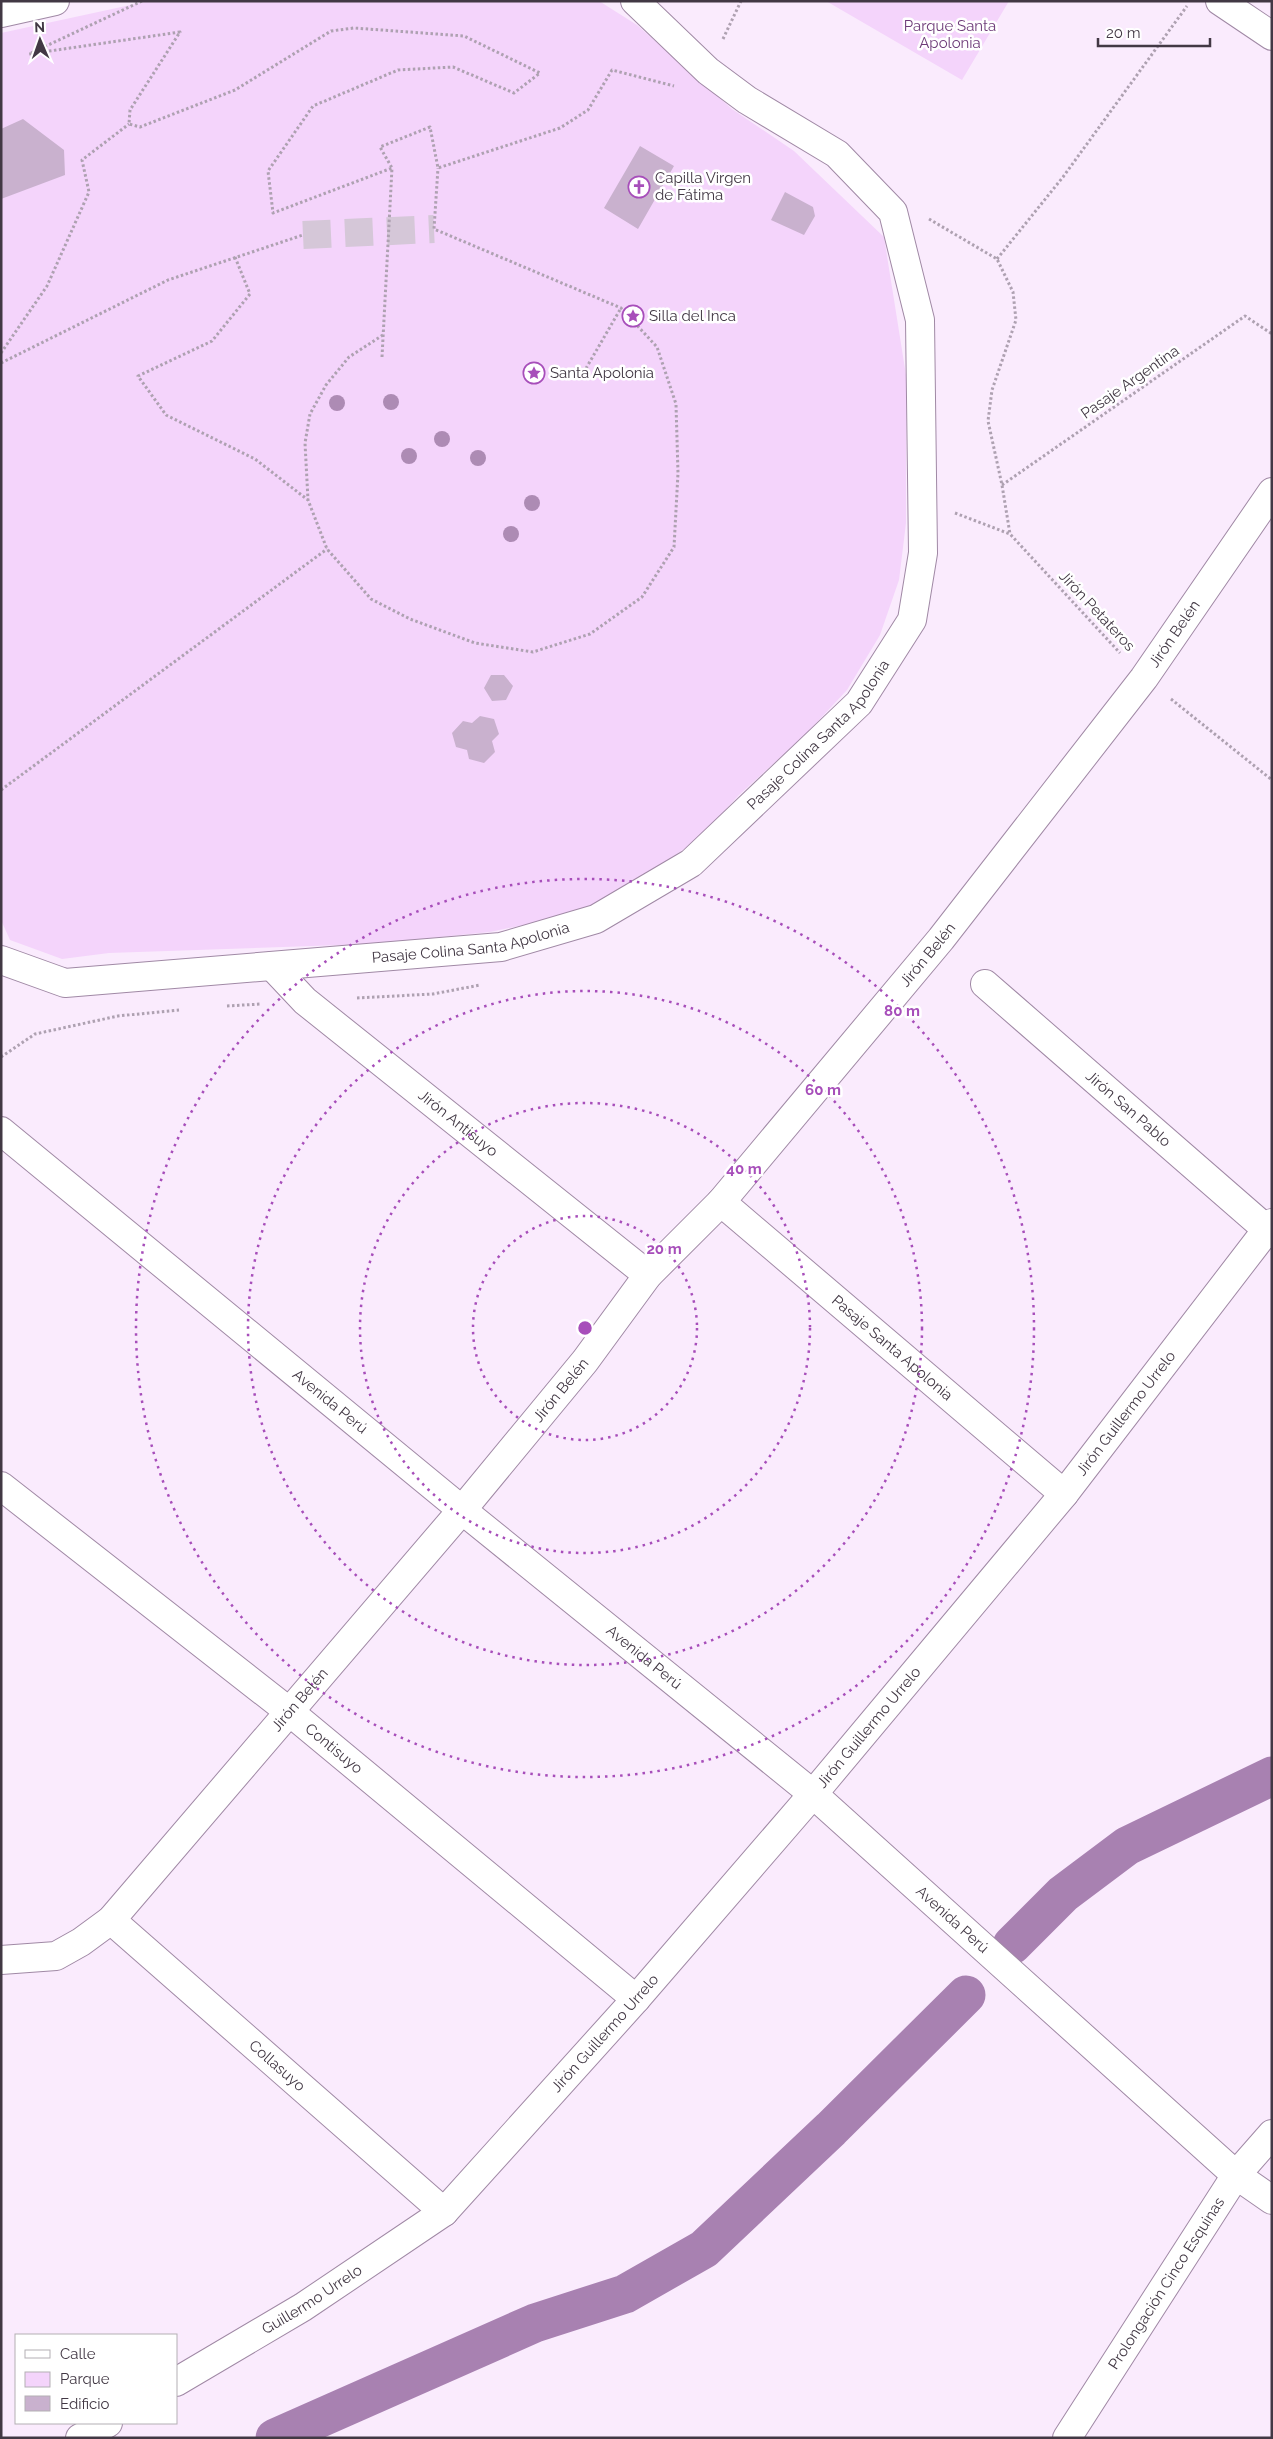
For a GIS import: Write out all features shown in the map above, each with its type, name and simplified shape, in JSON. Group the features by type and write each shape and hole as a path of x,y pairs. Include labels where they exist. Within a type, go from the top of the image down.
{"street":[{"path":"1,13 55,1"},
{"name":"Pasaje Colina Santa Apolonia","path":"1,960 64,983 501,947 596,919 692,863 859,703 912,620 923,553 920,320 893,212 837,154 747,100 708,71 635,1"},
{"path":"1220,1 1272,36"},
{"name":"Jirón Belén","path":"1,1960 56,1956 81,1942 111,1920 291,1713 585,1360 648,1275 721,1202 941,939 1144,678 1272,492"},
{"name":"Jirón Antisuyo","path":"272,966 305,1001 648,1275"},
{"name":"Jirón San Pablo","path":"985,984 1270,1229"},
{"name":"Avenida Perú","path":"1,1131 462,1510 813,1794 1236,2175 1272,2200"},
{"name":"Pasaje Santa Apolonia","path":"721,1202 1064,1494"},
{"name":"Jirón Guillermo Urrelo","path":"444,2212 636,1999 813,1794 1064,1494 1270,1229"},
{"name":"Contisuyo","path":"1,1486 291,1713 636,1999"},
{"name":"Collasuyo","path":"111,1920 444,2212"},
{"name":"Prolongación Cinco Esquinas","path":"1066,2438 1236,2175 1272,2134"},
{"name":"Guillermo Urrelo","path":"178,2381 303,2307 444,2212"},
{"path":"80,2438 106,2424"}],"path":[{"path":"1,353 47,286 89,192 82,160 129,124 130,110 180,32 29,54 142,1"},
{"path":"997,259 1063,177 1190,1"},
{"path":"129,124 140,127 235,90 331,31 354,28 464,36 540,73 514,93 453,67 398,70 312,106 268,171 274,213 392,168"},
{"path":"438,168 560,128 588,110 612,70 682,88"},
{"path":"382,357 392,168 380,148 430,127 438,168 434,230 621,308 657,347 676,404 678,473 674,547 642,597 590,634 533,652 475,643 410,619 371,599 327,549 308,500 305,443 310,414 326,385 349,357 383,335"},
{"path":"920,217 935,221 997,259 1013,292 1016,320 992,390 988,421 1002,485 1010,534"},
{"path":"1,363 168,280 303,235"},
{"path":"235,257 250,294 212,341 138,376 166,415 255,459 308,500"},
{"path":"581,377 621,308"},
{"name":"Pasaje Argentina","path":"1002,485 1244,316 1272,334"},
{"name":"Jirón Petateros","path":"945,509 1010,534 1144,678 1272,780"},
{"path":"1,790 327,549"},
{"path":"221,1006 433,994 489,983"},
{"path":"1,1057 35,1034 118,1016 183,1009"}],"green space":[{"path":"149,1 599,1 637,25 732,109 794,151 884,237 906,375 906,523 899,580 880,635 847,690 806,734 739,795 696,841 593,910 490,932 370,944 109,953 62,959 10,940 1,920 1,33"},
{"name":"Parque Santa Apolonia","path":"826,1 1009,1 962,80"}],"building":[{"path":"23,119 64,150 65,175 1,199 1,129"},
{"name":"Capilla Virgen de Fátima","path":"640,146 674,166 638,229 604,208"},
{"path":"785,192 813,207 815,216 804,235 771,220"},
{"path":"491,675 504,675 513,686 506,700 492,701 484,688"},
{"path":"480,716 494,719 499,734 492,741 495,752 484,763 469,759 467,750 456,747 452,733 463,721 472,723"}],"waterway":[{"path":"1012,1945 1063,1894 1127,1846 1272,1776"},
{"path":"275,2438 535,2323 625,2294 704,2249 831,2129 966,1995"}],"tunnel":[{"path":"303,235 434,229"}],"place":[{"name":"Capilla Virgen de Fátima","path":"639,187"},
{"name":"Silla del Inca","path":"633,316"},
{"name":"Santa Apolonia","path":"534,373"}]}
